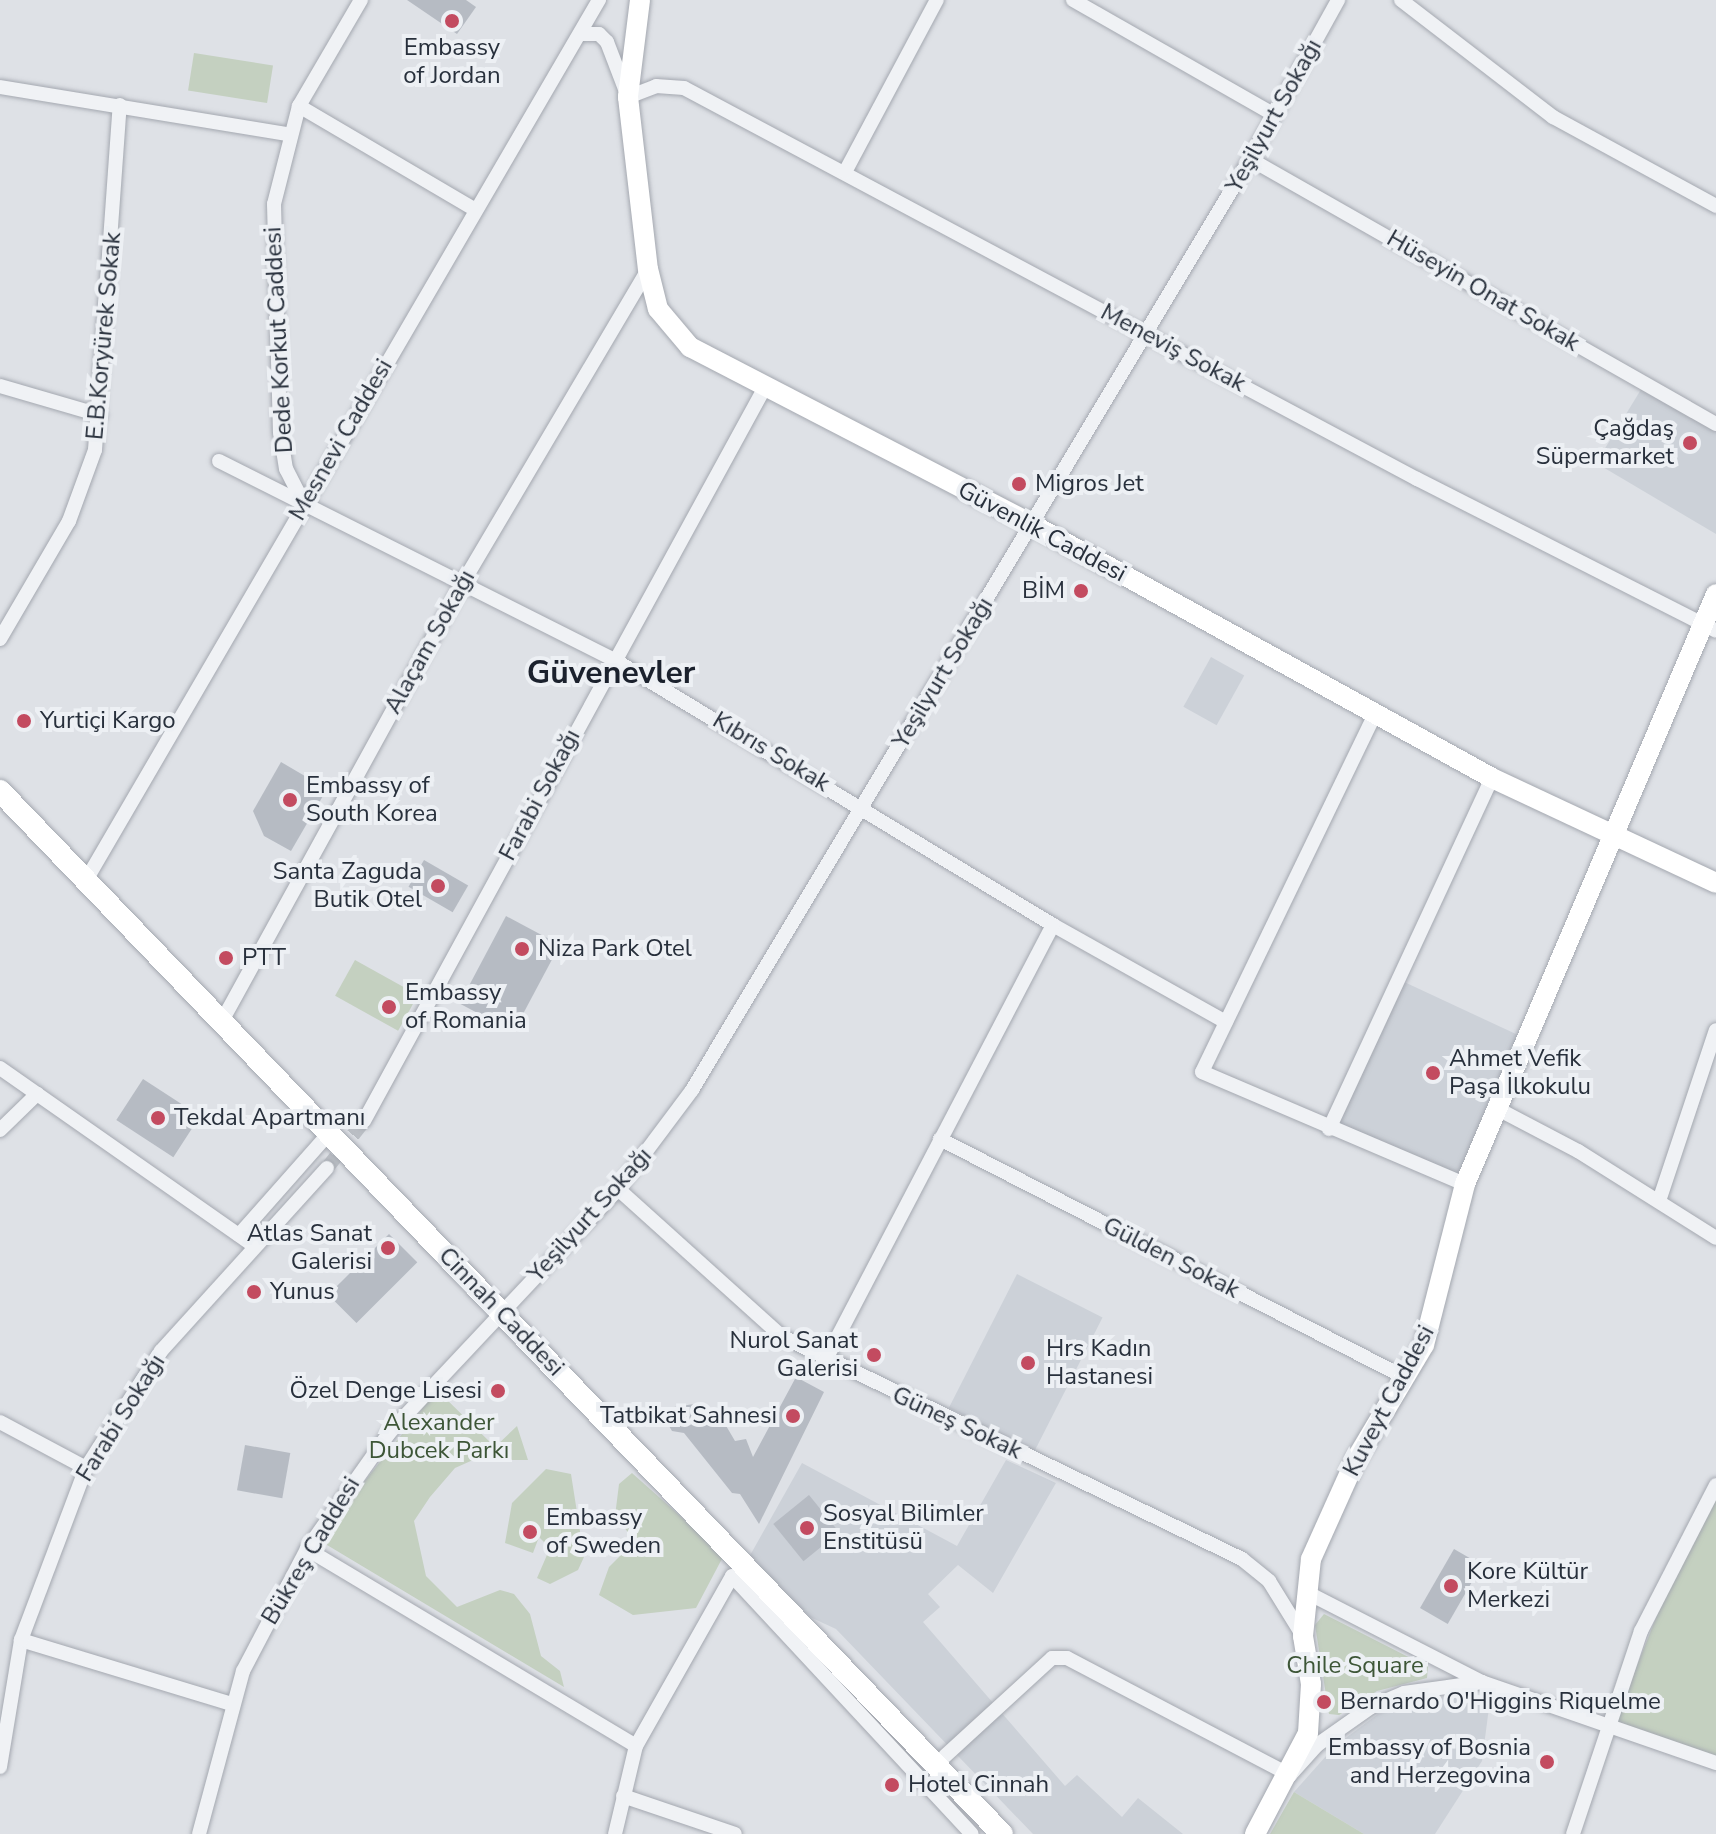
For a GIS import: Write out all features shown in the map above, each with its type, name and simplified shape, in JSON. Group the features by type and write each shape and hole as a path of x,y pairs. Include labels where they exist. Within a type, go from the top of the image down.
{"main road":[{"name":"Güvenlik Caddesi","path":"640,0 628,97 648,269 669,329 765,387 1033,525 1374,716 1492,778 1716,883"},
{"name":"Kuveyt Caddesi","path":"1255,1834 1290,1775 1311,1718 1303,1636 1306,1592 1320,1535 1434,1318 1465,1184 1613,835 1709,628 1716,594"},
{"name":"Cinnah Caddesi","path":"0,791 801,1621 1002,1834"},
{"path":"801,1621 829,1634 1020,1834"}],"street":[{"name":"Dede Korkut Caddesi","path":"304,505 283,456 273,306 274,204 288,134 299,106 361,0"},
{"name":"Mesnevi Caddesi","path":"85,882 474,209 599,0"},
{"path":"845,172 937,0"},
{"path":"1073,0 1275,115"},
{"name":"Yeşilyurt Sokağı","path":"501,1312 618,1189 692,1090 1250,159 1338,0"},
{"path":"1401,0 1553,117 1716,206"},
{"path":"580,34 599,34 607,42 628,97"},
{"name":"Meneviş Sokak","path":"628,97 656,86 684,88 1709,628"},
{"path":"0,87 288,134"},
{"name":"E.B.Koryürek Sokak","path":"0,639 69,521 95,450 100,415 120,105"},
{"path":"299,106 474,209"},
{"name":"Hüseyin Onat Sokak","path":"1250,159 1716,424"},
{"name":"Alaçam Sokağı","path":"222,1021 465,579 648,269"},
{"path":"0,386 100,415"},
{"name":"Farabi Sokağı","path":"364,1121 613,659 765,387"},
{"name":"Kıbrıs Sokak","path":"219,461 304,505 465,579 613,659 861,806 1053,925 1226,1022"},
{"path":"1374,716 1202,1072 1329,1129 1465,1184"},
{"path":"1329,1129 1492,778"},
{"path":"825,1361 1053,925"},
{"path":"1659,1201 1716,1030"},
{"path":"0,1068 254,1246"},
{"path":"0,1130 37,1094"},
{"path":"1496,1108 1659,1201 1716,1238"},
{"path":"239,1235 330,1132"},
{"name":"Gülden Sokak","path":"940,1139 1402,1376"},
{"name":"Farabi Sokağı","path":"0,1767 21,1640 86,1468 161,1351 327,1168"},
{"name":"Güneş Sokak","path":"618,1189 768,1326 825,1361 1242,1559 1269,1581 1303,1636"},
{"name":"Bükreş Caddesi","path":"199,1834 232,1704 307,1549 389,1433 501,1312"},
{"path":"0,1422 86,1468"},
{"path":"1573,1834 1607,1730 1669,1569 1716,1485"},
{"path":"307,1549 636,1746"},
{"path":"615,1834 636,1746 732,1576 972,1834"},
{"path":"1306,1592 1482,1682 1607,1730 1716,1763"},
{"path":"21,1640 232,1704"},
{"path":"945,1756 1052,1658 1067,1658 1290,1775 1317,1745 1371,1707 1404,1693 1482,1682"},
{"path":"623,1796 735,1834"}],"shaded area":[{"path":"1645,383 1716,424 1716,534 1596,463"},
{"path":"1211,657 1244,675 1217,725 1183,707"},
{"name":"Ahmet Vefik Paşa İlkokulu","path":"1400,980 1525,1038 1455,1188 1330,1130"},
{"name":"Hrs Kadın Hastanesi","path":"1017,1274 1103,1318 1034,1451 949,1408"},
{"path":"1006,1460 1056,1483 993,1593 958,1565 928,1594 940,1607 923,1622 1065,1786 1077,1775 1122,1817 1138,1798 1183,1834 1033,1834 836,1629 810,1617 748,1559 802,1463 957,1546"},
{"path":"1435,1697 1490,1700 1482,1761 1435,1834 1364,1834 1294,1792 1335,1746 1378,1714"}],"green space":[{"path":"194,53 273,66 267,103 188,91"},
{"path":"355,960 418,995 398,1031 335,996"},
{"name":"Alexander Dubcek Parkı","path":"437,1390 495,1447 517,1426 528,1460 473,1460 455,1468 414,1521 426,1576 457,1607 500,1590 514,1594 530,1614 541,1656 560,1671 564,1687 327,1545 337,1516"},
{"path":"546,1469 571,1474 584,1557 578,1570 550,1584 537,1578 550,1548 539,1537 533,1553 505,1543 512,1503"},
{"path":"632,1473 724,1555 696,1608 633,1615 599,1595 609,1567 635,1541 615,1516 619,1484"},
{"path":"1716,1499 1716,1756 1613,1726 1679,1560"},
{"name":"Chile Square","path":"1324,1614 1428,1667 1427,1678 1377,1691 1339,1715 1329,1714 1315,1625"},
{"path":"1294,1792 1364,1834 1270,1834"}],"building":[{"name":"Embassy of Jordan","path":"407,0 466,0 476,7 457,34"},
{"name":"Embassy of South Korea","path":"281,762 327,789 291,851 264,836 253,811"},
{"name":"Santa Zaguda Butik Otel","path":"424,860 468,886 453,912 408,887"},
{"path":"506,916 560,945 513,1032 460,1003"},
{"name":"Tekdal Apartmanı","path":"143,1079 200,1116 173,1157 116,1120"},
{"path":"389,1234 417,1262 356,1323 328,1295"},
{"path":"796,1377 824,1392 759,1524 740,1494 732,1493 684,1433 672,1431 666,1421 674,1407 701,1403 715,1425 725,1424 735,1441 746,1439 753,1457"},
{"path":"245,1445 290,1453 282,1498 237,1490"},
{"name":"Sosyal Bilimler Enstitüsü","path":"809,1495 839,1532 803,1561 773,1524"},
{"name":"Kore Kültür Merkezi","path":"1454,1549 1482,1565 1448,1624 1420,1608"}],"tunnel":[{"path":"327,1168 364,1121"}],"place":[{"name":"Embassy of Jordan","path":"452,21"},
{"name":"Çağdaş Süpermarket","path":"1690,443"},
{"name":"Migros Jet","path":"1019,484"},
{"name":"BİM","path":"1081,591"},
{"name":"Yurtiçi Kargo","path":"24,721"},
{"name":"Embassy of South Korea","path":"290,800"},
{"name":"Santa Zaguda Butik Otel","path":"438,886"},
{"name":"Niza Park Otel","path":"522,949"},
{"name":"PTT","path":"226,958"},
{"name":"Embassy of Romania","path":"389,1007"},
{"name":"Ahmet Vefik Paşa İlkokulu","path":"1433,1073"},
{"name":"Tekdal Apartmanı","path":"158,1118"},
{"name":"Atlas Sanat Galerisi","path":"388,1248"},
{"name":"Yunus","path":"254,1292"},
{"name":"Nurol Sanat Galerisi","path":"874,1355"},
{"name":"Hrs Kadın Hastanesi","path":"1028,1363"},
{"name":"Özel Denge Lisesi","path":"498,1391"},
{"name":"Tatbikat Sahnesi","path":"793,1416"},
{"name":"Sosyal Bilimler Enstitüsü","path":"807,1528"},
{"name":"Embassy of Sweden","path":"530,1532"},
{"name":"Kore Kültür Merkezi","path":"1451,1586"},
{"name":"Bernardo O'Higgins Riquelme","path":"1324,1702"},
{"name":"Embassy of Bosnia and Herzegovina","path":"1547,1762"},
{"name":"Hotel Cinnah","path":"892,1785"}],"district":[{"name":"Güvenevler","path":"611,673"}]}
